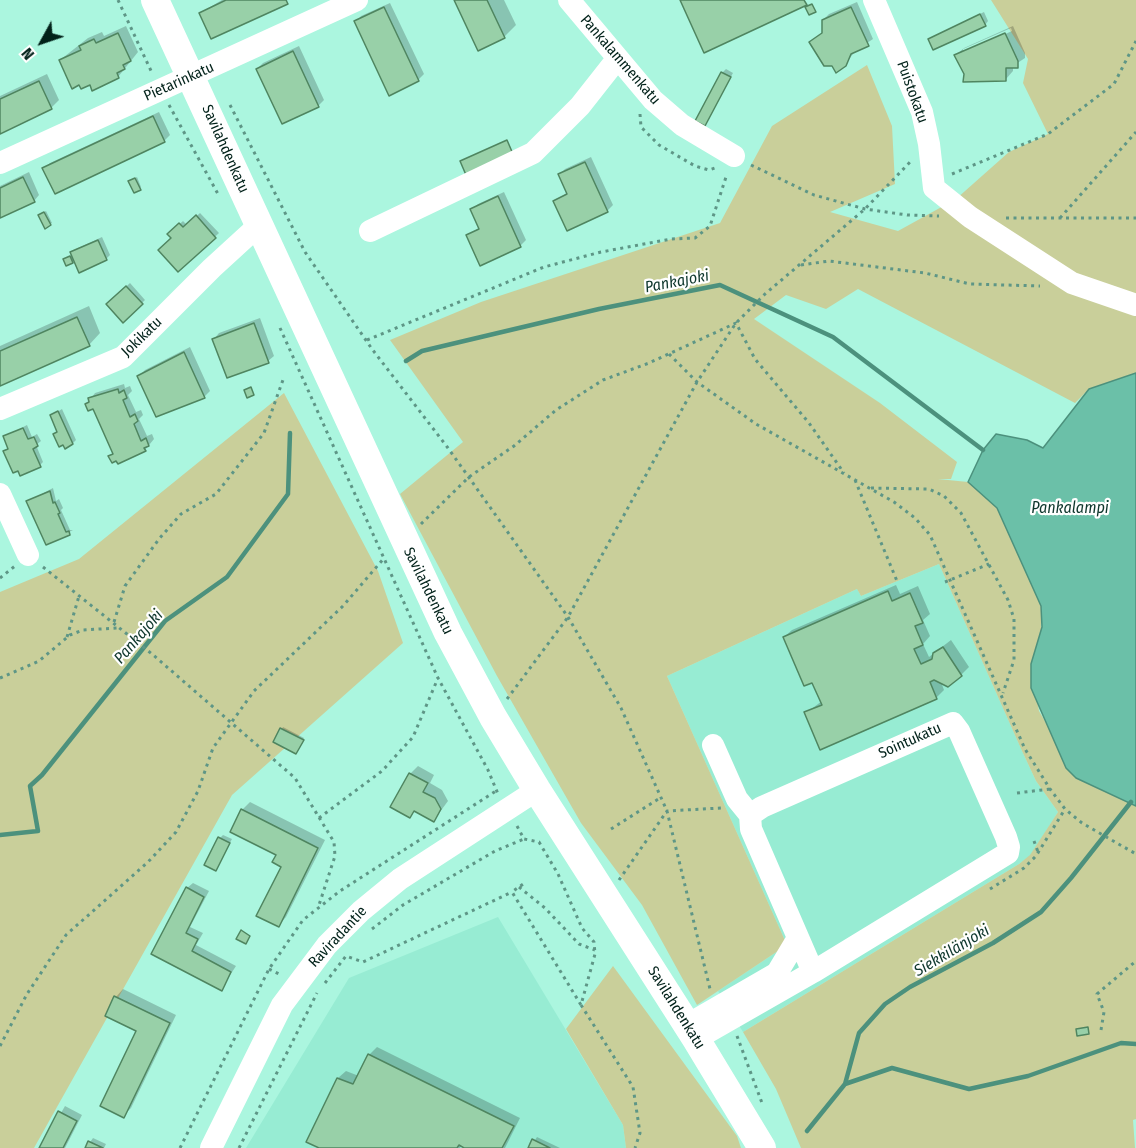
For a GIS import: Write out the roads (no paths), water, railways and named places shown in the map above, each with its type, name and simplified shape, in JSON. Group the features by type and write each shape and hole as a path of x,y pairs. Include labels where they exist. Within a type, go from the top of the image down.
{"main road":[{"name":"Savilahdenkatu","path":"155,0 259,225 316,380 394,549 448,633 493,717 537,790 692,1032 762,1148"}],"street":[{"name":"Pietarinkatu","path":"0,163 357,0"},
{"name":"Pankalammenkatu","path":"569,0 653,100 731,163"},
{"name":"Puistokatu","path":"874,0 922,112 934,185 970,217 1072,283 1136,305"},
{"path":"370,231 533,153 580,106 617,59"},
{"name":"Jokikatu","path":"0,409 123,357 212,268 259,225"},
{"path":"0,494 28,555"},
{"name":"Sointukatu","path":"692,1032 724,1013 813,972 1003,858 1009,847 959,730 953,723 762,807 750,815"},
{"path":"713,745 737,799 750,815 751,829 813,972"},
{"name":"Raviradantie","path":"211,1148 282,1005 327,945 361,910 400,879 508,811 537,790"},
{"path":"724,1013 777,973 788,959 798,938"}],"water":[{"name":"Pankalampi","path":"1136,373 1136,806 1076,778 1066,768 1031,688 1031,664 1042,627 1041,606 997,508 968,482 983,450 996,434 1027,440 1043,448 1089,389"}],"waterway":[{"name":"Pankajoki","path":"406,361 422,351 599,309 720,285 833,337 983,450"},
{"name":"Pankajoki","path":"0,835 38,831 30,786 42,775 165,621 227,577 288,494 290,433"},
{"name":"Siekkilänjoki","path":"807,1131 845,1084 859,1033 885,1004 910,987 993,943 1041,912 1131,802"},
{"path":"845,1084 892,1068 969,1089 1028,1076 1121,1043 1136,1044"}]}
